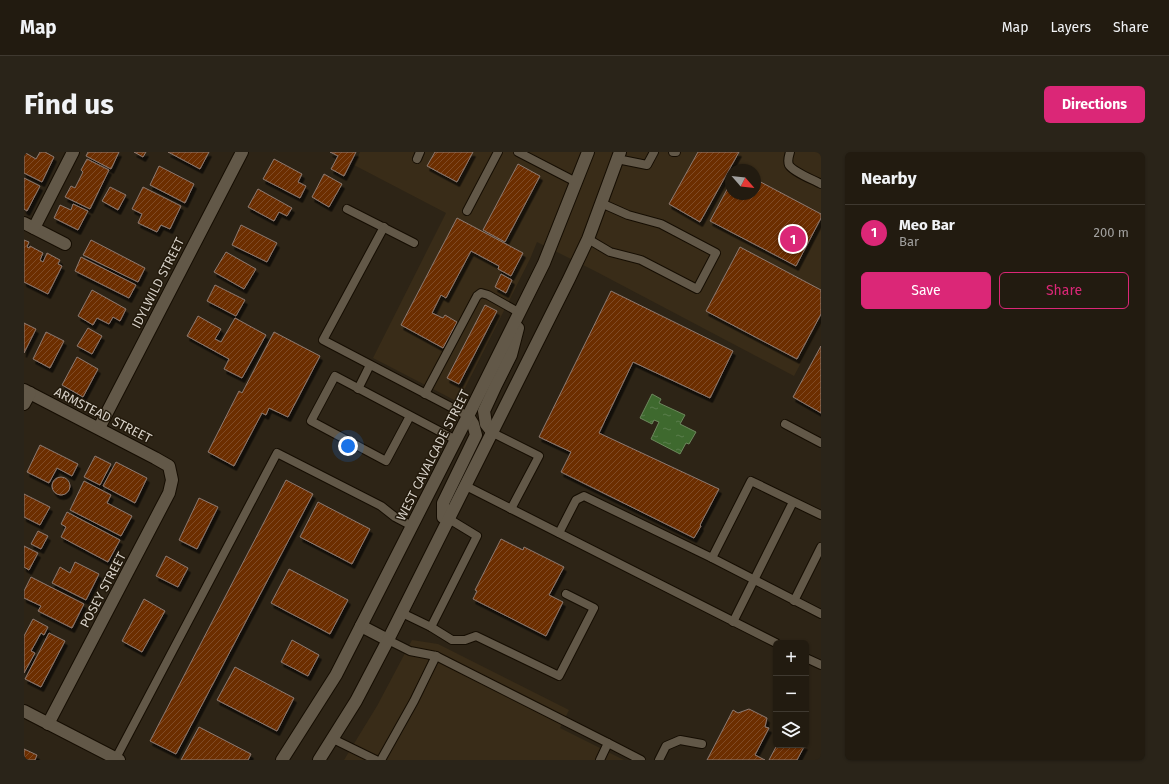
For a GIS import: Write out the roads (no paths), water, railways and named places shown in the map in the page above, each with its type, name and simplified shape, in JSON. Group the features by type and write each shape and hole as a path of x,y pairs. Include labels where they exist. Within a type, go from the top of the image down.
{"main road":[{"path":"65,244 29,226 73,152"},
{"name":"IDYLWILD STREET","path":"99,428 242,152"},
{"name":"WEST CAVALCADE STREET","path":"282,760 336,675 520,313 544,263 588,152"},
{"path":"320,760 356,701 493,432 588,239 619,156"},
{"path":"493,432 486,424 484,411 511,355 520,313"},
{"path":"24,404 27,391"},
{"name":"ARMSTEAD STREET","path":"27,391 169,466"},
{"path":"449,519 442,517 443,503 476,435 473,424 468,416"},
{"name":"POSEY STREET","path":"48,724 169,493 172,480 169,466"},
{"path":"361,626 388,640"},
{"path":"24,711 117,759"}],"lane":[{"path":"467,211 498,152"},
{"path":"518,152 576,182"},
{"path":"619,156 648,165 654,152"},
{"path":"790,152 788,159 789,165 793,169 821,184"},
{"path":"588,239 610,252 641,260 697,289 716,253 661,224 628,215 601,203"},
{"path":"347,209 414,242"},
{"path":"384,227 323,340 468,416"},
{"path":"425,394 477,296 481,293 488,295 520,313"},
{"path":"358,389 370,365"},
{"path":"410,416 386,461 311,421 335,376 456,440"},
{"path":"785,424 821,443"},
{"path":"493,432 538,456 511,509"},
{"path":"117,759 277,453 381,506 395,518 412,526"},
{"path":"712,558 751,481 821,515"},
{"path":"466,486 773,642"},
{"path":"559,534 576,500 584,496 712,558 821,614"},
{"path":"733,622 793,502"},
{"path":"430,627 477,536 449,519"},
{"path":"794,601 821,547"},
{"path":"402,613 452,640 465,640 476,636 559,676 594,608 566,594"},
{"path":"388,640 410,651 436,656 641,760"},
{"path":"380,760 414,701 436,656"},
{"path":"809,659 821,665"},
{"path":"333,740 376,760"},
{"path":"659,760 666,746 680,740 702,744"},
{"path":"600,760 608,743"}],"water":[{"path":"652,394 661,399 659,403 685,415 680,424 696,432 689,444 686,443 680,454 651,439 659,422 654,420 652,424 640,418"}],"place":[{"name":"Meo Bar","path":"793,239"}]}
